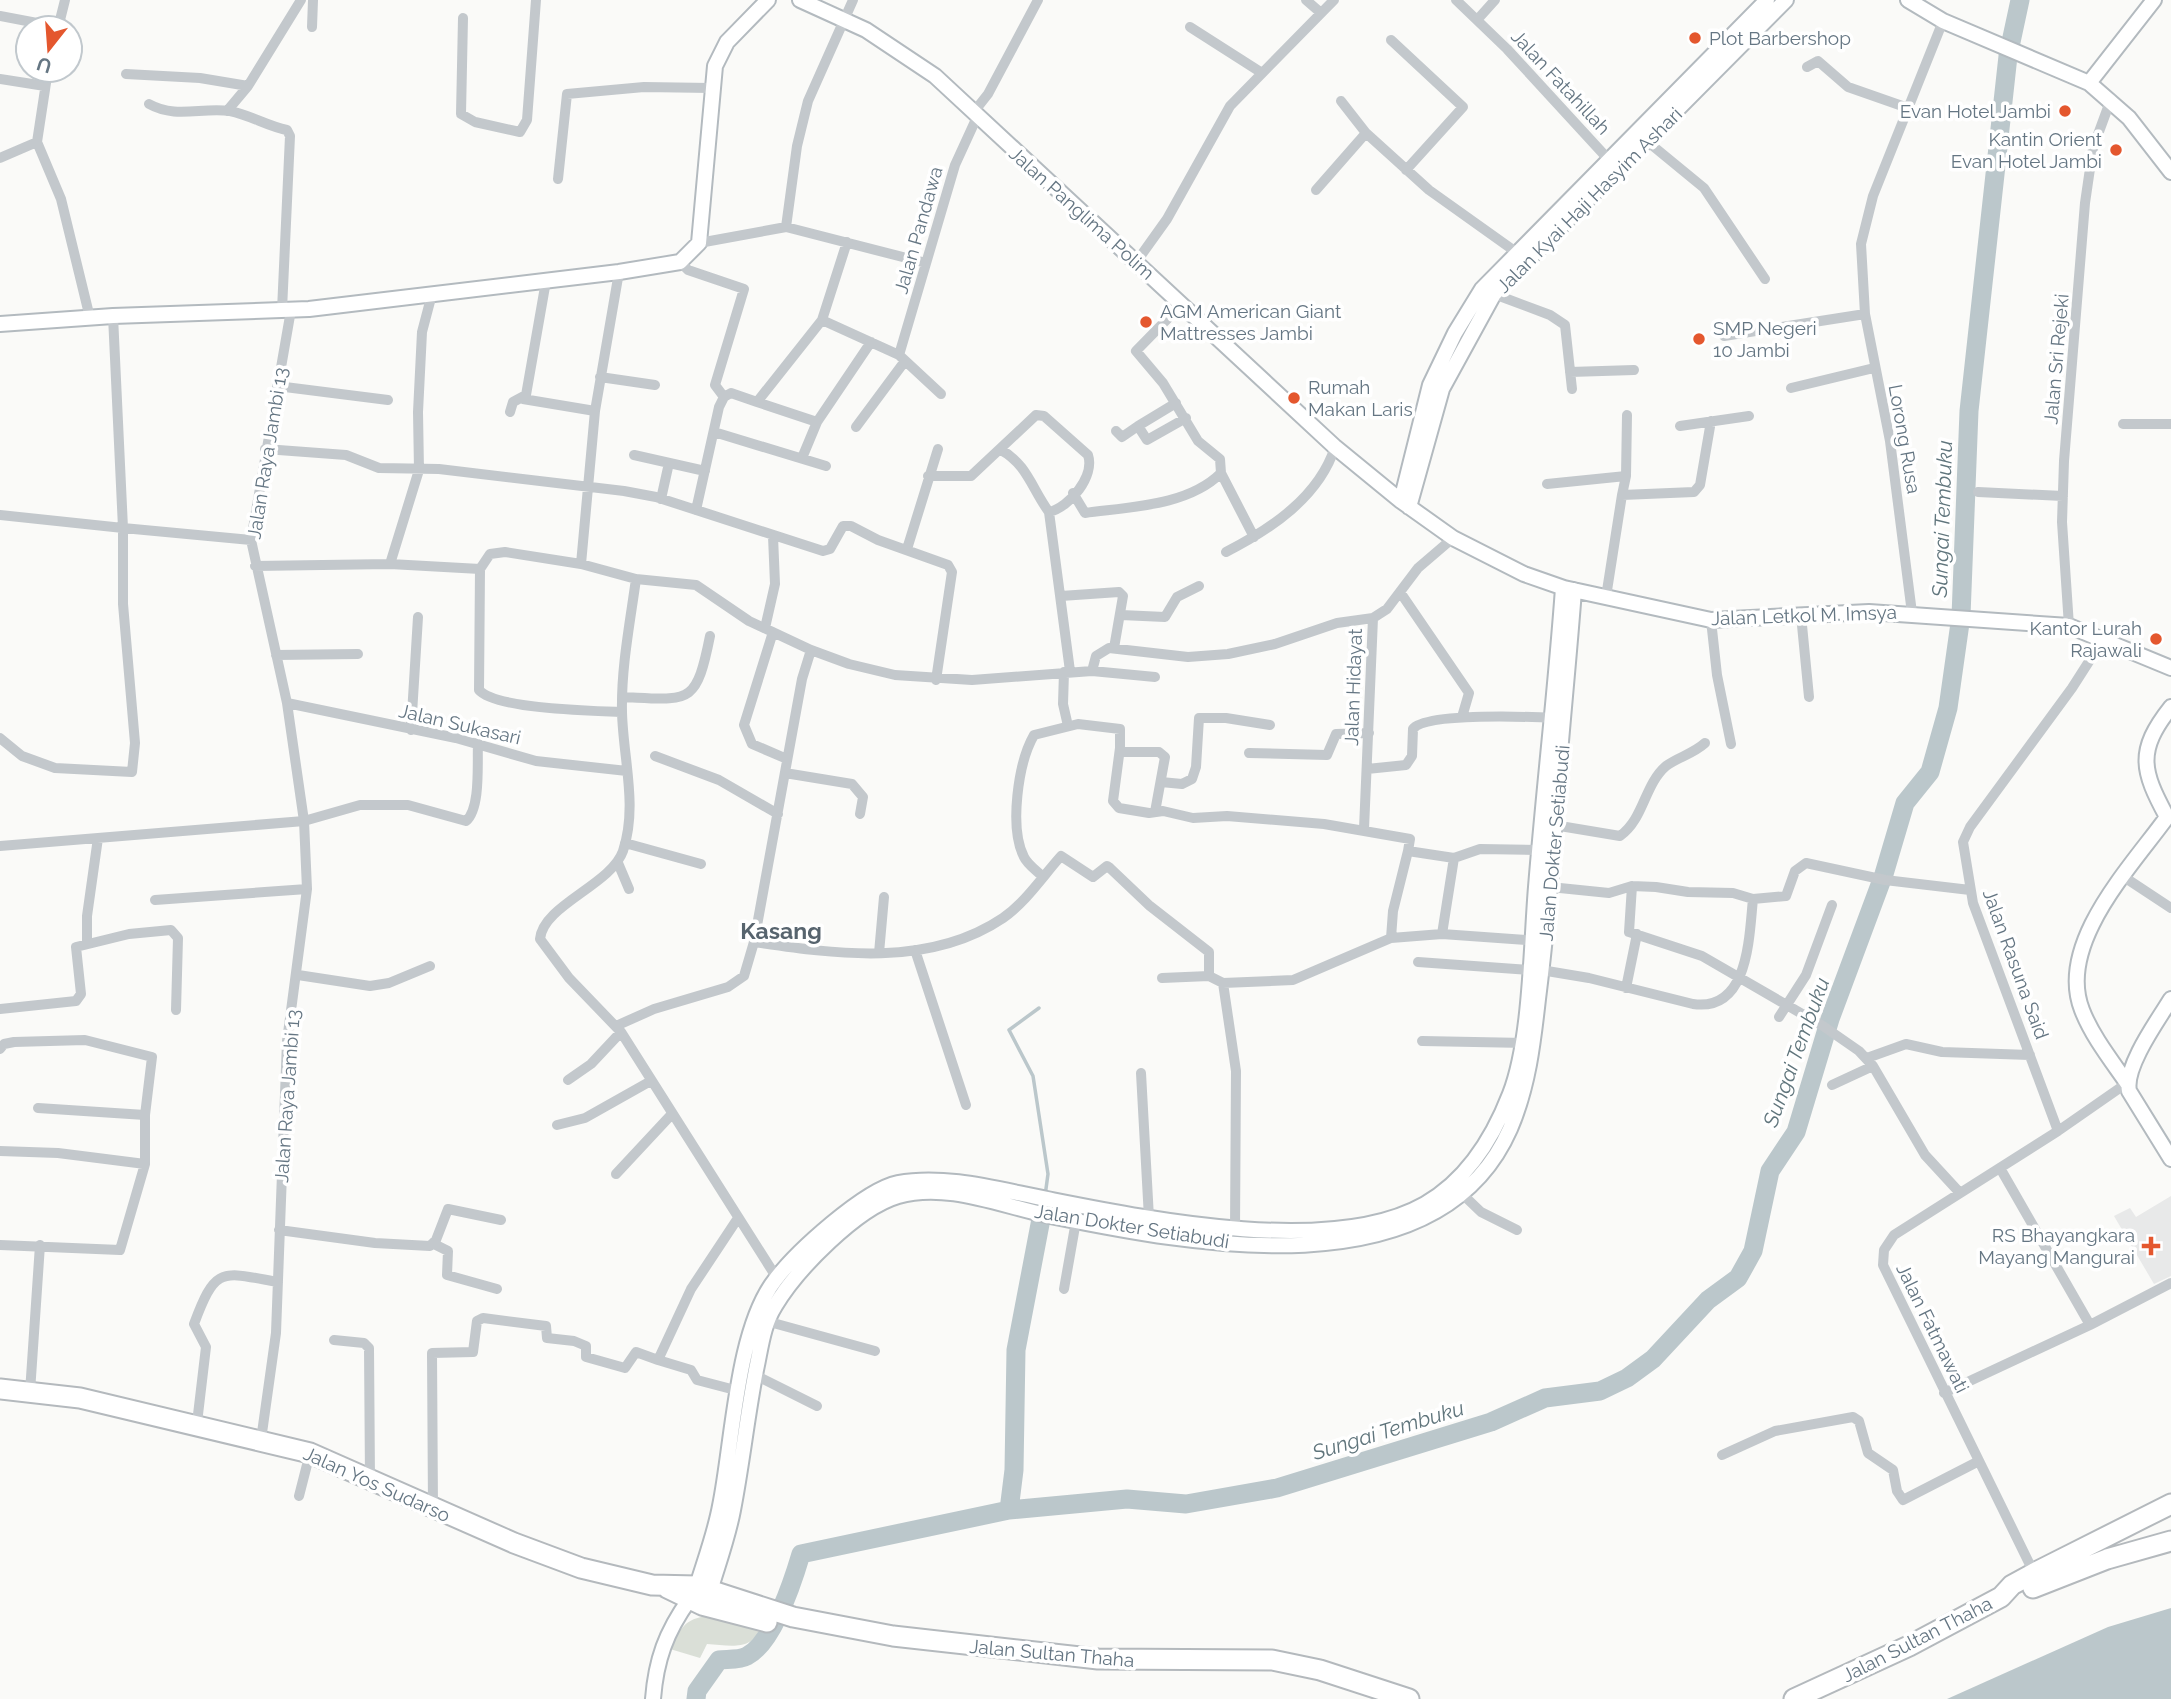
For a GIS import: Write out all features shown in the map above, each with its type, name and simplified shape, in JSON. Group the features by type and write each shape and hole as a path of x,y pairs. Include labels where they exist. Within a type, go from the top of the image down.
{"highway":[{"name":"Jalan Yos Sudarso","path":"0,1389 80,1398 197,1423 310,1452 514,1544 581,1567 700,1595"},
{"path":"2001,1597 2017,1595 2104,1549 2171,1504"},
{"path":"2001,1597 2012,1585 2034,1573 2104,1549 2171,1542"},
{"name":"Jalan Sultan Thaha","path":"700,1595 792,1623 892,1642 1126,1667 1208,1658 1272,1660 1320,1670 1379,1696 1409,1699"},
{"name":"Jalan Sultan Thaha","path":"1794,1699 1909,1646 2001,1597"}],"street":[{"path":"149,104 172,114 227,111 248,86 301,0"},
{"path":"312,27 313,0"},
{"path":"463,18 461,114 475,122 520,132 527,120 536,0"},
{"path":"699,243 715,66 727,42 768,0"},
{"name":"Jalan Panglima Polim","path":"800,0 843,19 915,61 1137,261 1335,447 1405,504"},
{"path":"786,227 797,146 808,101 853,0"},
{"name":"Jalan Pandawa","path":"902,358 926,263 958,157 975,115 1038,0"},
{"path":"1306,0 1321,13"},
{"path":"1137,261 1167,219 1230,106 1334,0"},
{"name":"Jalan Fatahillah","path":"1456,0 1609,160"},
{"path":"1477,20 1495,0"},
{"path":"1679,101 1767,0"},
{"path":"1696,83 1786,0"},
{"path":"1908,0 1943,21 2089,83 2111,99 2171,172"},
{"path":"2089,83 2154,0"},
{"name":"Lorong Rusa","path":"1912,613 1892,453 1865,314 1861,244 1866,219 1943,21"},
{"path":"1190,27 1262,73"},
{"path":"1391,40 1463,107 1406,170"},
{"path":"1807,67 1818,61 1848,87 1908,108"},
{"path":"126,74 210,79 248,86"},
{"path":"0,79 45,86 37,142 61,199 90,318"},
{"path":"558,179 567,94 644,87 711,88"},
{"name":"Jalan Sri Rejeki","path":"2069,626 2063,495 2085,203 2093,148 2111,99"},
{"path":"1341,101 1366,133 1429,190 1516,252"},
{"name":"Jalan Kyai Haji Hasyim Ashari","path":"1462,335 1482,289 1516,252 1609,160 1679,101"},
{"name":"Jalan Kyai Haji Hasyim Ashari","path":"1405,504 1428,412 1430,385 1462,335 1494,294 1529,256 1648,142 1679,101"},
{"name":"Jalan Raya Jambi 13","path":"227,111 269,127 287,130 287,310 251,540 287,703 304,821 307,889 298,975 287,1041 276,1332 261,1440"},
{"path":"1315,190 1366,133"},
{"path":"0,158 37,142"},
{"path":"1648,142 1704,188 1765,279"},
{"path":"0,324 113,316 287,310 619,272 680,262 699,243 786,227 926,263"},
{"path":"757,402 822,320 847,242"},
{"path":"680,262 688,270 744,289 715,386 724,397"},
{"path":"580,564 595,411 619,272"},
{"path":"523,399 546,281"},
{"path":"390,564 419,470 418,412 422,332 432,294"},
{"path":"1494,294 1550,315 1564,325 1573,389"},
{"path":"1182,304 1136,351 1176,403 1198,441 1220,459 1221,473 1254,537"},
{"path":"1724,337 1865,314"},
{"path":"0,738 22,756 55,768 132,772 135,743 123,604 113,316"},
{"path":"822,320 902,358 941,394"},
{"path":"802,458 817,422 871,342"},
{"path":"856,427 902,358"},
{"path":"1791,388 1874,368"},
{"path":"1570,372 1634,370"},
{"path":"600,377 655,386"},
{"path":"277,386 387,400"},
{"path":"696,510 719,407 724,397 731,393 817,422"},
{"path":"510,412 513,402 523,399 595,411"},
{"path":"1116,431 1122,437 1176,403"},
{"path":"928,477 971,476 992,454 1001,450 1029,419 1036,415 1044,416 1088,455 1090,472 1061,506 1049,512"},
{"path":"1606,597 1626,476 1627,415"},
{"path":"1680,426 1749,416"},
{"path":"1138,426 1147,440 1186,418"},
{"path":"1622,495 1694,492 1700,485 1711,421"},
{"path":"2123,424 2171,424"},
{"path":"714,432 826,466"},
{"path":"1226,552 1254,537 1305,496 1321,477 1335,447"},
{"path":"265,449 346,456 379,468 451,470 661,499 823,551 830,549 844,526 852,526 947,565 952,572 936,680"},
{"path":"907,549 938,449"},
{"path":"1001,450 1020,462 1049,512 1061,596 1067,672 1063,704 1068,726"},
{"path":"634,455 705,471"},
{"path":"661,499 669,463"},
{"path":"1073,494 1085,513 1175,498 1213,480 1221,473"},
{"path":"1547,484 1626,476"},
{"path":"1978,492 2063,495"},
{"name":"Jalan Letkol M. Imsya","path":"1405,504 1453,538 1524,574 1569,589 1711,621 1801,615 1912,613 2069,626 2104,638 2171,668"},
{"path":"0,515 251,540"},
{"path":"773,536 775,584 769,630 744,725 752,744 787,759"},
{"name":"Jalan Hidayat","path":"1364,830 1369,733 1368,665 1373,618 1387,609 1418,568 1453,538"},
{"path":"622,712 567,709 484,697 479,690 477,671 481,630 480,569 490,554 495,552 580,564 636,579 696,585 769,630 811,650 870,670 936,680 1092,671 1155,677"},
{"path":"255,566 390,564 480,569"},
{"path":"636,579 622,712 630,801 625,843 618,863 572,898 541,930 540,939 569,978 618,1029 649,1082 781,1284"},
{"path":"1121,615 1165,617 1177,597 1199,586"},
{"name":"Jalan Dokter Setiabudi","path":"1044,1207 1076,1221 1170,1236 1245,1243 1300,1243 1391,1232 1432,1215 1462,1195 1494,1157 1508,1135 1524,1089 1538,941 1550,887 1569,589"},
{"path":"1061,596 1119,592 1123,596 1114,648"},
{"path":"1400,592 1469,693 1462,717"},
{"path":"1801,615 1809,697"},
{"path":"411,730 418,617"},
{"path":"1092,671 1096,656 1101,650 1114,648 1208,656 1275,644 1338,623 1373,618"},
{"path":"1711,621 1717,675 1731,744"},
{"path":"623,697 670,699 690,694 698,683 710,636"},
{"name":"Jalan Rasuna Said","path":"2058,1131 1970,890 1963,842 1970,827 2072,688 2104,638"},
{"path":"568,1080 591,1063 618,1029 740,980 754,942 802,679 811,650"},
{"path":"276,655 358,654"},
{"name":"Jalan Sukasari","path":"287,703 478,743 557,765 627,771"},
{"path":"2171,707 2150,742 2146,760 2146,777 2169,819 2124,877 2082,943 2076,984 2081,1009 2095,1036 2127,1083 2129,1091 2171,1159"},
{"path":"1162,978 1209,976 1223,983 1293,980 1391,938 1442,934 1538,941 1539,850 1559,718 1462,717 1416,724 1412,756 1406,765 1367,769"},
{"path":"1161,782 1182,784 1192,779 1196,767 1199,718 1226,718 1270,725"},
{"path":"1043,877 1024,858 1016,814 1018,780 1034,735 1078,724 1119,729 1120,752 1114,805 1124,810 1193,818 1227,816 1324,824 1410,839 1395,898 1391,938"},
{"path":"1249,752 1327,755 1336,734 1369,733"},
{"path":"0,846 304,821 346,807 408,805 466,821 471,816 477,789 478,743"},
{"path":"1554,825 1620,836 1628,830 1654,781 1667,766 1695,752 1705,743"},
{"path":"1120,752 1162,754 1166,766 1155,813"},
{"path":"655,756 719,780 778,814"},
{"path":"785,774 852,784 863,797 860,814"},
{"path":"87,943 87,916 98,838"},
{"path":"625,843 701,864"},
{"path":"1408,850 1454,858 1480,849 1539,850"},
{"path":"754,942 811,950 879,953 915,950 971,933 1001,919 1063,856 1093,877 1107,866 1110,867 1150,906 1209,952 1209,976"},
{"path":"1442,934 1454,858"},
{"path":"618,863 629,889"},
{"path":"1550,887 1609,893 1632,886 1733,893 1753,899 1786,895 1795,871 1806,863 1882,879 1970,890"},
{"path":"2124,877 2171,908"},
{"path":"1632,886 1628,932 1702,956 1740,976 1827,1029 1870,1062 1925,1155 1961,1193"},
{"path":"155,900 307,889"},
{"path":"879,953 884,897"},
{"path":"1418,962 1535,970 1693,1004 1710,1005 1725,996 1740,976 1746,961 1753,899"},
{"path":"1779,1017 1806,975 1832,905"},
{"path":"0,1009 78,1000 80,994 75,950 87,943 129,934 174,930 178,938 176,1010"},
{"path":"1626,988 1637,934"},
{"path":"915,950 966,1105"},
{"path":"298,975 370,986 389,983 430,965"},
{"path":"1223,983 1236,1071 1235,1229"},
{"path":"2127,1083 2131,1069 2171,999"},
{"path":"0,1049 4,1044 14,1042 74,1039 149,1054 152,1064 145,1115 145,1164 119,1251 0,1245"},
{"path":"1422,1041 1527,1043"},
{"name":"Jalan Dokter Setiabudi","path":"726,1511 739,1391 754,1323 781,1284 879,1189 896,1184 928,1186 1044,1207 1235,1229 1337,1228 1365,1225 1424,1205 1453,1183 1482,1151 1500,1119 1527,1043"},
{"path":"1832,1085 1906,1044 1942,1052 2030,1055"},
{"path":"1141,1073 1149,1218"},
{"path":"557,1125 585,1118 649,1082"},
{"name":"Jalan Fatmawati","path":"2034,1573 1883,1265 1884,1250 1894,1235 2058,1131 2127,1083"},
{"path":"38,1108 145,1115"},
{"path":"616,1174 671,1115"},
{"path":"0,1151 58,1153 145,1164"},
{"path":"2000,1168 2090,1325"},
{"path":"1453,1183 1481,1212 1517,1230"},
{"path":"434,1244 447,1209 501,1220"},
{"path":"658,1360 691,1289 738,1218"},
{"path":"1064,1289 1076,1221"},
{"path":"279,1230 375,1243 434,1244 448,1251 447,1275 498,1289"},
{"path":"30,1392 40,1245"},
{"path":"197,1423 206,1347 194,1324 211,1287 219,1276 228,1275 278,1282"},
{"path":"1944,1393 2090,1325 2171,1283"},
{"name":"Jalan Dokter Setiabudi","path":"653,1699 656,1664 662,1646 700,1595 726,1511 766,1321 781,1284"},
{"path":"433,1509 432,1354 473,1352 480,1318 544,1325 547,1338 574,1341 586,1346 586,1357 625,1368 636,1352 691,1370 697,1380 739,1391"},
{"path":"766,1321 875,1351"},
{"path":"334,1340 364,1343 369,1348 370,1480"},
{"path":"755,1375 817,1406"},
{"path":"1722,1455 1775,1431 1853,1417 1860,1421 1868,1453 1893,1470 1897,1491 1903,1500 1979,1461"},
{"path":"299,1496 310,1452"}],"shaded area":[{"name":"RS Bhayangkara Mayang Mangurai","path":"2171,1196 2171,1276 2154,1284 2114,1216 2130,1208 2136,1217"},
{"path":"2171,1608 2171,1699 1947,1699 2108,1627"},
{"path":"708,1616 760,1628 756,1636 745,1644 707,1644 700,1658 670,1649 676,1636 688,1622"}],"waterway":[{"name":"Sungai Tembuku","path":"696,1699 697,1691 719,1660 747,1656 765,1638 781,1610 801,1554 1009,1510 1127,1499 1186,1504 1277,1488 1491,1422 1545,1398 1600,1391 1627,1378 1653,1359 1708,1300 1738,1278 1753,1251 1770,1171 1796,1132 1830,1019 1884,874 1905,803 1930,772 1948,708 1961,616 1969,411 2008,56 2020,0"},
{"path":"1039,1008 1009,1030 1033,1076 1048,1174 1045,1196"},
{"path":"1009,1510 1014,1470 1016,1350 1041,1219"}],"place":[{"name":"Plot Barbershop","path":"1695,38"},
{"name":"Evan Hotel Jambi","path":"2065,111"},
{"name":"Kantin Orient Evan Hotel Jambi","path":"2116,150"},
{"name":"AGM American Giant Mattresses Jambi","path":"1146,322"},
{"name":"SMP Negeri 10 Jambi","path":"1699,339"},
{"name":"Rumah Makan Laris","path":"1294,398"},
{"name":"Kantor Lurah Rajawali","path":"2156,639"},
{"name":"RS Bhayangkara Mayang Mangurai","path":"2151,1246"}],"district":[{"name":"Kasang","path":"781,930"}]}
